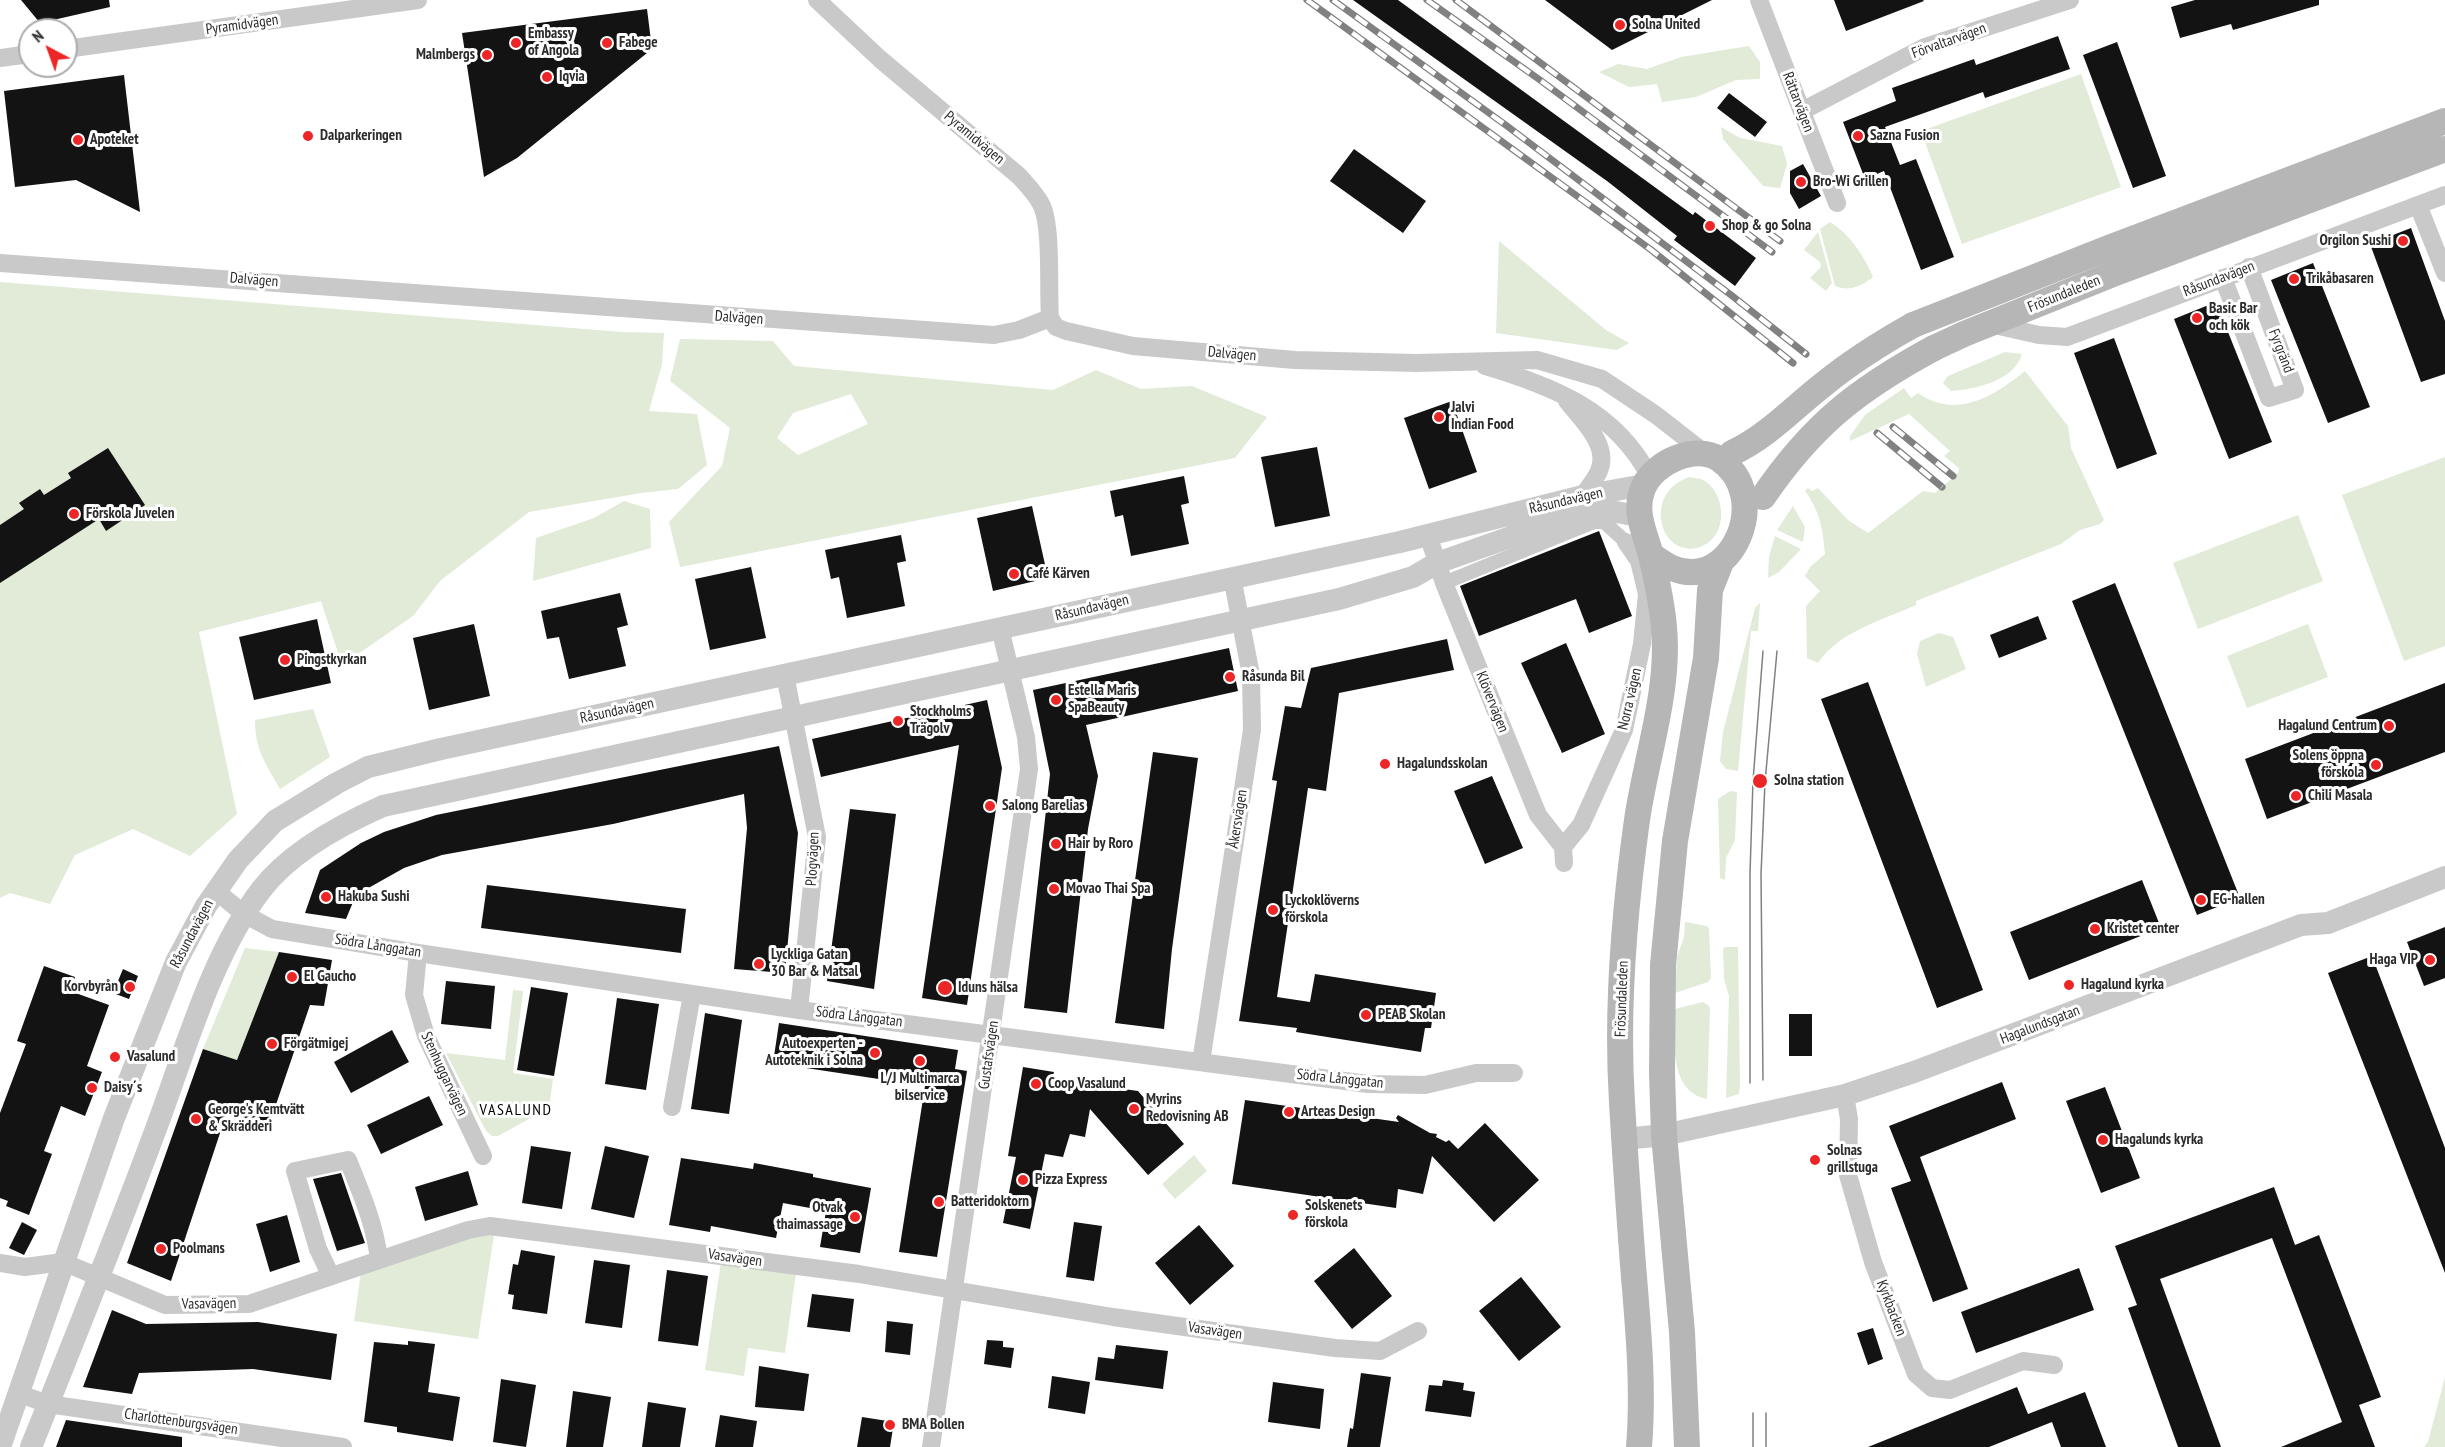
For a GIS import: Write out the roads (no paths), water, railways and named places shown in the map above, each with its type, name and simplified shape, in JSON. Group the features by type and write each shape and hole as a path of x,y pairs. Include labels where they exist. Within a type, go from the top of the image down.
{"main road":[{"name":"Frösundaleden","path":"1719,455 1766,434 1822,385 1868,352 1913,326 2111,247 2445,121"},
{"name":"Frösundaleden","path":"1743,526 1801,446 1838,410 1871,384 1934,348 2138,264 2445,149"},
{"path":"1692,454 1719,455 1733,473 1744,494 1746,509 1743,526 1730,551 1720,562 1705,570 1688,572 1672,568 1651,555 1640,516 1639,502 1647,481 1666,462 1692,454"},
{"name":"Frösundaleden","path":"1639,1445 1642,1393 1639,1325 1624,1139 1620,1043 1625,921 1641,789 1658,710 1664,658 1664,627 1651,555"},
{"path":"1687,1447 1682,1332 1664,1136 1662,1030 1667,910 1684,779 1706,658 1710,590 1720,562"}],"street":[{"name":"Pyramidvägen","path":"78,47 418,0"},
{"name":"Pyramidvägen","path":"817,0 880,59 1019,176 1033,192 1042,207 1047,223 1050,318"},
{"name":"Rättarvägen","path":"1759,0 1837,203"},
{"name":"Förvaltarvägen","path":"1802,111 1925,47 2070,0"},
{"path":"0,58 18,56"},
{"name":"Råsundavägen","path":"1990,324 2039,335 2067,337 2445,195"},
{"path":"2418,205 2445,273"},
{"name":"Dalvägen","path":"0,263 994,335 1019,330 1050,318 1056,327 1133,346 1295,360 1416,363 1537,360 1602,379 1719,455"},
{"name":"Fyrgränd","path":"2223,278 2269,398 2295,390 2249,267"},
{"name":"Dalvägen","path":"1469,362 1560,392 1596,414 1623,437 1640,457 1647,481"},
{"path":"1560,392 1592,432 1602,455 1599,471 1583,495"},
{"name":"Råsundavägen","path":"0,1447 114,1118 173,969 216,891 238,860 275,820 368,767 441,749 1428,535 1647,481"},
{"name":"Råsundavägen","path":"31,1447 100,1278 218,963 244,914 262,888 301,852 352,819 383,806 1339,599 1413,577 1440,573 1573,515 1616,512 1640,516"},
{"path":"1440,573 1594,522 1604,522 1626,542"},
{"name":"Klövervägen","path":"1428,535 1440,573 1538,815 1564,855"},
{"name":"Norra vägen","path":"1564,855 1581,825 1624,730 1642,644 1647,594 1639,561 1626,542"},
{"name":"Åkersvägen","path":"1201,1062 1252,730 1251,675 1232,577"},
{"name":"Gustafsvägen","path":"931,1447 956,1289 1029,769 1026,737 1000,628"},
{"name":"Plogvägen","path":"785,675 817,837 799,1010"},
{"name":"Hagalundsgatan","path":"1624,1139 1664,1136 1845,1095 1914,1072 2301,925 2328,923 2445,877"},
{"name":"Södra Långgatan","path":"216,891 244,914 272,929 799,1010 1368,1084 1425,1085 1476,1073 1514,1072"},
{"name":"Stenhuggarvägen","path":"418,953 414,995 426,1036 483,1156"},
{"path":"672,1107 692,994"},
{"name":"Kyrkbacken","path":"1845,1095 1849,1119 1848,1175 1874,1262 1916,1374 1932,1388 1950,1390 2023,1361 2054,1365"},
{"path":"331,1276 318,1249 295,1172 348,1160 368,1210 377,1241 379,1260"},
{"name":"Vasavägen","path":"63,1262 165,1305 249,1304 468,1230 490,1226 859,1274 1113,1317 1335,1348 1380,1350 1418,1331"},
{"path":"0,1263 26,1267 63,1262"},
{"name":"Charlottenburgsvägen","path":"20,1394 48,1404 343,1447"}],"tram line":[{"path":"1750,1083 1750,873 1753,781 1763,651"},
{"path":"1763,1080 1761,874 1765,782 1777,651"},
{"path":"1753,1413 1753,1447"},
{"path":"1766,1413 1766,1447"}],"railway":[{"path":"1307,0 1650,249 1793,363"},
{"path":"1333,0 1507,126 1806,354"},
{"path":"1427,0 1540,80 1772,252"},
{"path":"1456,0 1780,241"},
{"path":"1893,427 1953,476"},
{"path":"1877,433 1942,487"}],"place":[{"name":"Solna United","path":"1620,25"},
{"name":"Embassy of Angola","path":"516,43"},
{"name":"Fabege","path":"607,43"},
{"name":"Malmbergs","path":"487,55"},
{"name":"Iqvia","path":"547,77"},
{"name":"Dalparkeringen","path":"308,136"},
{"name":"Sazna Fusion","path":"1858,136"},
{"name":"Apoteket","path":"78,140"},
{"name":"Bro-Wi Grillen","path":"1801,182"},
{"name":"Shop & go Solna","path":"1710,226"},
{"name":"Orgilon Sushi","path":"2403,241"},
{"name":"Trikåbasaren","path":"2294,279"},
{"name":"Basic Bar och kök","path":"2197,318"},
{"name":"Jalvi Indian Food","path":"1439,417"},
{"name":"Förskola Juvelen","path":"74,514"},
{"name":"Café Kärven","path":"1014,574"},
{"name":"Pingstkyrkan","path":"285,660"},
{"name":"Råsunda Bil","path":"1230,677"},
{"name":"Estella Maris SpaBeauty","path":"1056,700"},
{"name":"Stockholms Trägolv","path":"898,721"},
{"name":"Hagalund Centrum","path":"2389,726"},
{"name":"Hagalundsskolan","path":"1385,764"},
{"name":"Solens öppna förskola","path":"2376,765"},
{"name":"Solna station","path":"1760,781"},
{"name":"Chili Masala","path":"2296,796"},
{"name":"Salong Barelias","path":"990,806"},
{"name":"Hair by Roro","path":"1056,844"},
{"name":"Movao Thai Spa","path":"1054,889"},
{"name":"Hakuba Sushi","path":"326,897"},
{"name":"EG-hallen","path":"2201,900"},
{"name":"Lyckoklöverns förskola","path":"1273,910"},
{"name":"Kristet center","path":"2095,929"},
{"name":"Haga VIP","path":"2430,960"},
{"name":"Lyckliga Gatan 30 Bar & Matsal","path":"759,964"},
{"name":"El Gaucho","path":"292,977"},
{"name":"Hagalund kyrka","path":"2069,985"},
{"name":"Korvbyrån","path":"130,987"},
{"name":"Iduns hälsa","path":"945,988"},
{"name":"PEAB Skolan","path":"1366,1015"},
{"name":"Förgätmigej","path":"272,1044"},
{"name":"Autoexperten - Autoteknik i Solna","path":"875,1053"},
{"name":"Vasalund","path":"115,1057"},
{"name":"L/J Multimarca bilservice","path":"920,1061"},
{"name":"Coop Vasalund","path":"1036,1084"},
{"name":"Daisy´s","path":"92,1088"},
{"name":"Myrins Redovisning AB","path":"1134,1109"},
{"name":"Arteas Design","path":"1289,1112"},
{"name":"George's Kemtvätt & Skrädderi","path":"196,1119"},
{"name":"Hagalunds kyrka","path":"2103,1140"},
{"name":"Solnas grillstuga","path":"1815,1160"},
{"name":"Pizza Express","path":"1023,1180"},
{"name":"Batteridoktorn","path":"939,1202"},
{"name":"Solskenets förskola","path":"1293,1215"},
{"name":"Otvak thaimassage","path":"855,1217"},
{"name":"Poolmans","path":"161,1249"},
{"name":"BMA Bollen","path":"890,1425"}],"district":[{"name":"VASALUND","path":"516,1110"}]}
